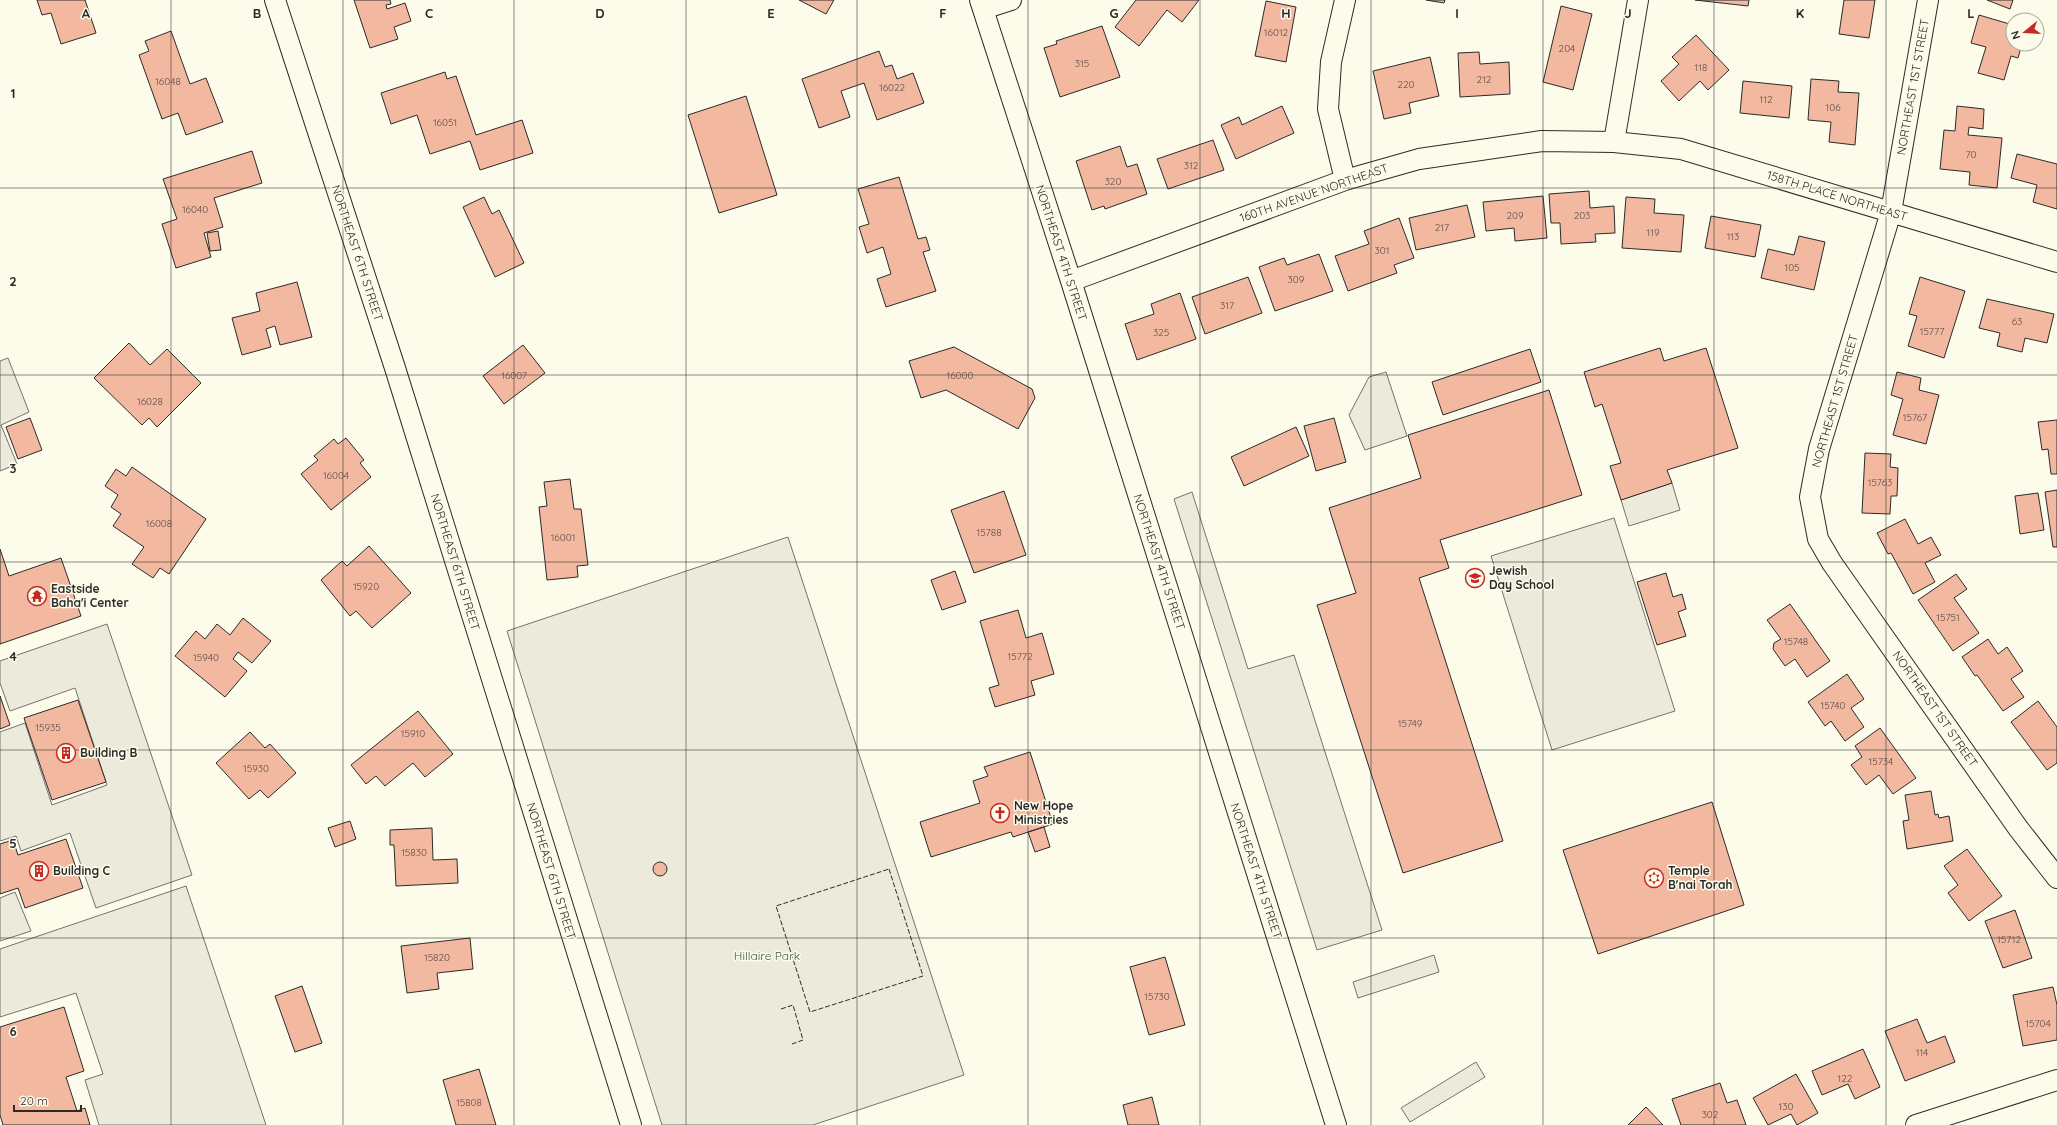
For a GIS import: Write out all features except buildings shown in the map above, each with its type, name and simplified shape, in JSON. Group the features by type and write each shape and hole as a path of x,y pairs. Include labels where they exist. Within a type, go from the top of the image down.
{"street":[{"name":"NORTHEAST 6TH STREET","path":"275,0 395,368 631,1125"},
{"path":"981,4 1011,0"},
{"path":"1345,0 1331,62 1328,109 1345,180"},
{"path":"1614,142 1638,0"},
{"name":"NORTHEAST 1ST STREET","path":"1928,0 1891,212 1819,449 1810,497 1813,518 1818,539 1832,563 2018,828 2057,878"},
{"name":"NORTHEAST 4TH STREET","path":"981,4 1071,281 1336,1125"},
{"name":"160TH AVENUE NORTHEAST","path":"1071,281 1345,180 1419,159 1542,141 1614,142"},
{"name":"158TH PLACE NORTHEAST","path":"1614,142 1681,149 2057,262"},
{"path":"1916,1125 2057,1080"}],"green space":[{"path":"1672,483 1680,510 1629,526 1621,500"},
{"path":"1614,518 1675,711 1552,750 1491,556"},
{"name":"Hillaire Park","path":"788,537 964,1075 813,1125 662,1125 507,631"}],"shaded area":[{"path":"8,358 29,412 1,425 17,464 0,471 0,361"},
{"path":"1386,372 1407,436 1365,450 1349,415 1369,377"},
{"path":"1192,492 1248,669 1294,655 1382,930 1317,950 1174,499"},
{"path":"107,624 192,875 96,908 70,833 21,851 16,836 0,841 0,732 25,723 52,805 107,785 75,688 10,711 0,683 0,661"},
{"path":"186,886 266,1125 99,1125 85,1080 103,1074 76,993 0,1017 0,949"},
{"path":"15,892 31,931 0,941 0,898"},
{"path":"1434,955 1439,972 1358,998 1353,982"},
{"path":"1476,1062 1485,1077 1410,1122 1401,1108"}],"fence":[{"path":"889,869 923,976 810,1012 776,906 889,869"},
{"path":"781,1009 793,1005 803,1040 792,1044"}],"place":[{"name":"Jewish Day School","path":"1475,578"},
{"name":"Eastside Baha'i Center","path":"37,596"},
{"name":"Building B","path":"66,753"},
{"name":"New Hope Ministries","path":"1000,813"},
{"name":"Building C","path":"39,871"},
{"name":"Temple B'nai Torah","path":"1654,878"}]}
